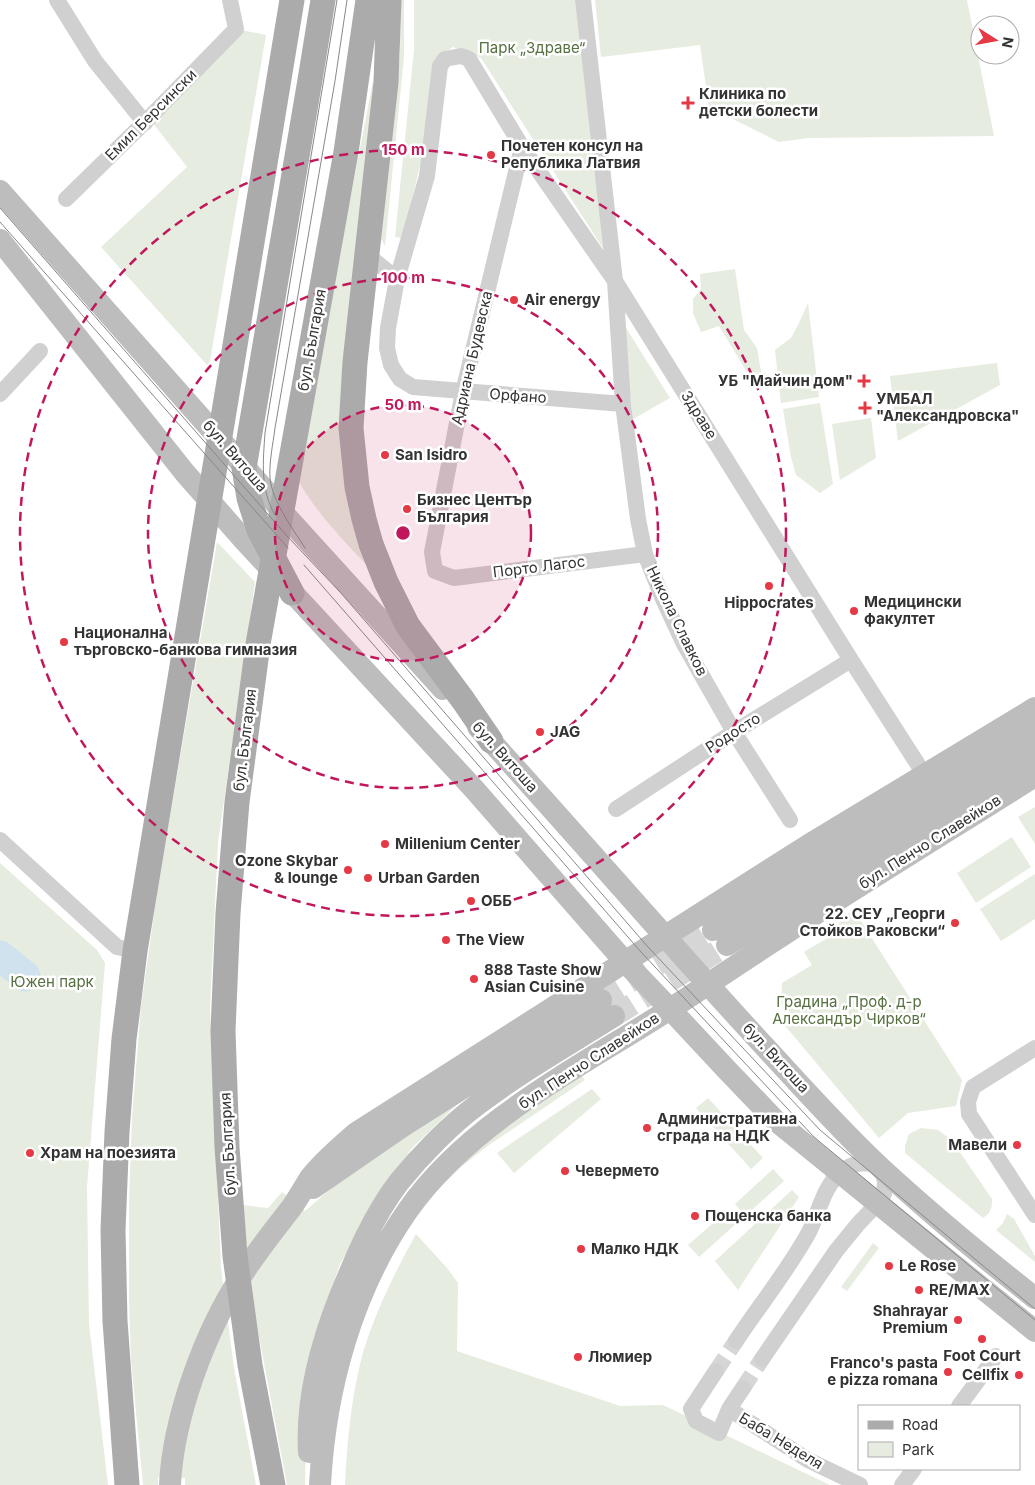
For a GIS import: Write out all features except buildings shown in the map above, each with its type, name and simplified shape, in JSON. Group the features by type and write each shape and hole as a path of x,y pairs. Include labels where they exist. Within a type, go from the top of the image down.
{"main road":[{"path":"127,1485 115,1331 113,1230 116,1132 124,1040 135,951 292,0"},
{"path":"292,593 259,530 249,498 244,468 323,0"},
{"name":"бул. България","path":"273,1485 250,1365 235,1256 227,1147 223,1031 228,913 237,802 258,644 346,152 368,0"},
{"path":"389,0 386,82 354,362 351,428 358,487 371,544 386,582 408,626 491,741"},
{"name":"бул. Витоша","path":"0,191 348,585 491,741 664,937 838,1126 879,1167 974,1250 1035,1298"},
{"path":"0,240 185,473 292,593 474,789 625,962 727,1070 775,1120 1035,1331"},
{"name":"бул. Пенчо Славейков","path":"170,1481 184,1407 195,1372 219,1314 241,1276 295,1203 311,1177 333,1153 356,1133 807,846 1035,708"},
{"name":"бул. Пенчо Славейков","path":"1035,730 720,937 1035,752"},
{"name":"бул. Пенчо Славейков","path":"320,1485 324,1436 330,1397 340,1355 366,1286 384,1248 407,1210 447,1164 470,1142 531,1097 1035,776"},
{"name":"бул. Пенчо Славейков","path":"295,1203 319,1183 403,1126 608,1008 476,1106 430,1147 398,1183 364,1238 333,1313 323,1348 313,1392 308,1436 312,1485"}],"street":[{"path":"57,0 95,61 145,123"},
{"name":"Емил Берсински","path":"66,199 145,123 236,30 230,0"},
{"name":"Никола Славков","path":"583,0 615,281 623,404 638,519 645,554 684,644 734,732 790,820"},
{"name":"Здраве","path":"397,279 427,176 440,66 445,59 461,56 469,59 522,147 615,281 924,774"},
{"name":"Адриана Будевска","path":"435,571 432,552 463,392 522,147"},
{"path":"366,254 397,279"},
{"name":"Орфано","path":"397,279 388,328 387,348 391,365 400,379 413,387 623,404"},
{"path":"0,394 40,351"},
{"name":"Порто Лагос","path":"435,571 454,578 645,554"},
{"name":"Родосто","path":"616,809 734,732 851,660"},
{"path":"0,840 117,947 135,951"},
{"path":"1035,1048 973,1087 968,1102 969,1114 1035,1215"},
{"path":"736,1341 809,1232 827,1190 840,1172 860,1163 879,1167 885,1182 884,1194 836,1251 762,1359"},
{"path":"961,1405 996,1356"},
{"path":"716,1370 691,1408 696,1421 719,1433 728,1409 742,1388"},
{"name":"Баба Неделя","path":"728,1409 808,1460 860,1485"},
{"path":"902,1485 913,1470"}],"green space":[{"path":"401,0 404,0 404,57 385,246 381,239 400,56"},
{"name":"Парк „Здраве“","path":"414,0 575,0 604,250 481,58 453,47 435,59 424,148 403,238 395,237 414,50"},
{"path":"595,0 967,0 970,15 970,65 980,65 994,136 808,138 779,142 709,107 700,45 601,57"},
{"path":"236,29 266,35 210,361 207,365 101,247 187,167 149,118"},
{"path":"374,76 345,387 376,575 325,519 299,482 321,350"},
{"path":"735,269 744,330 757,348 762,377 747,372 719,326 701,332 693,313 693,299 701,289 700,274"},
{"path":"808,303 819,397 781,403 775,350 791,338"},
{"path":"621,320 670,398 633,419"},
{"path":"997,363 1000,385 898,441 890,376"},
{"path":"820,403 833,484 820,493 796,475 783,409"},
{"path":"871,418 876,458 840,480 832,424"},
{"path":"217,542 255,582 218,843 210,1009 221,1268 234,1368 256,1485 185,1485 185,1478 158,1477 158,1485 143,1485 131,1360 129,1299 129,1204 132,1117 141,1007 158,886"},
{"path":"1035,807 1035,844 1018,817"},
{"path":"1012,837 1031,867 976,903 957,873"},
{"name":"Южен парк","path":"0,863 97,950 105,963 87,1187 89,1324 108,1485 0,1485"},
{"path":"1035,874 1035,919 1001,941 980,909"},
{"name":"Градина „Проф. д-р Александър Чирков“","path":"854,910 962,1080 956,1106 908,1113 879,1138 782,1022 791,1014 781,1002 782,983 812,965 804,952 826,939 845,916"},
{"path":"581,1075 585,1080 489,1145 461,1167 429,1198 465,1155"},
{"path":"592,1089 601,1099 514,1173 497,1153"},
{"path":"465,1097 412,1148 377,1201 340,1264 319,1324 307,1393 305,1485 287,1485 253,1305 242,1205 268,1208 282,1192 305,1211 349,1173"},
{"path":"708,1098 763,1158 751,1169 696,1108"},
{"path":"921,1128 938,1130 950,1139 957,1148 992,1199 992,1205 986,1216 983,1218 905,1153 909,1134"},
{"path":"773,1169 784,1181 745,1216 735,1204"},
{"path":"792,1190 799,1197 738,1290 715,1261"},
{"path":"727,1211 737,1223 699,1257 688,1245"},
{"path":"1007,1214 1014,1219 1035,1256 1035,1262 996,1230 1003,1223"},
{"path":"416,1234 458,1283 457,1351 620,1406 663,1405 830,1485 345,1485 350,1422 361,1360 385,1296"},
{"path":"873,1243 879,1248 847,1291 841,1287"}],"waterway":[{"path":"0,956 25,976"}],"tunnel":[{"path":"601,1000 713,930"},
{"path":"614,1016 727,945"},
{"path":"716,1371 736,1341"},
{"path":"743,1388 762,1359"}],"tram line":[{"path":"275,515 270,505 265,485 263,465 265,433 337,0"},
{"path":"305,548 275,496 270,478 270,466 347,0"},
{"path":"0,208 287,536 340,592 648,947 820,1130 1035,1309"},
{"path":"0,222 288,548"},
{"path":"304,565 641,952 814,1137 1035,1320"}],"place":[{"name":"Клиника по детски болести","path":"688,103"},
{"name":"Почетен консул на Република Латвия","path":"491,155"},
{"name":"Air energy","path":"514,300"},
{"name":"УБ \"Майчин дом\"","path":"864,381"},
{"name":"УМБАЛ \"Александровска\"","path":"865,408"},
{"name":"San Isidro","path":"385,455"},
{"name":"Бизнес Център България","path":"407,509"},
{"name":"Hippocrates","path":"769,586"},
{"name":"Медицински факултет","path":"854,611"},
{"name":"Национална търговско-банкова гимназия","path":"64,642"},
{"name":"JAG","path":"540,732"},
{"name":"Millenium Center","path":"385,844"},
{"name":"Ozone Skybar & lounge","path":"348,870"},
{"name":"Urban Garden","path":"368,878"},
{"name":"ОББ","path":"471,901"},
{"name":"22. СЕУ „Георги Стойков Раковски“","path":"955,923"},
{"name":"The View","path":"446,940"},
{"name":"888 Taste Show Asian Cuisine","path":"474,979"},
{"name":"Административна сграда на НДК","path":"647,1128"},
{"name":"Мавели","path":"1017,1145"},
{"name":"Храм на поезията","path":"30,1153"},
{"name":"Чевермето","path":"565,1171"},
{"name":"Пощенска банка","path":"695,1216"},
{"name":"Малко НДК","path":"581,1249"},
{"name":"Le Rose","path":"889,1266"},
{"name":"RE/MAX","path":"919,1290"},
{"name":"Shahrayar Premium","path":"958,1320"},
{"name":"Foot Court","path":"982,1339"},
{"name":"Люмиер","path":"578,1357"},
{"name":"Franco's pasta e pizza romana","path":"948,1372"},
{"name":"Cellfix","path":"1019,1375"}]}
